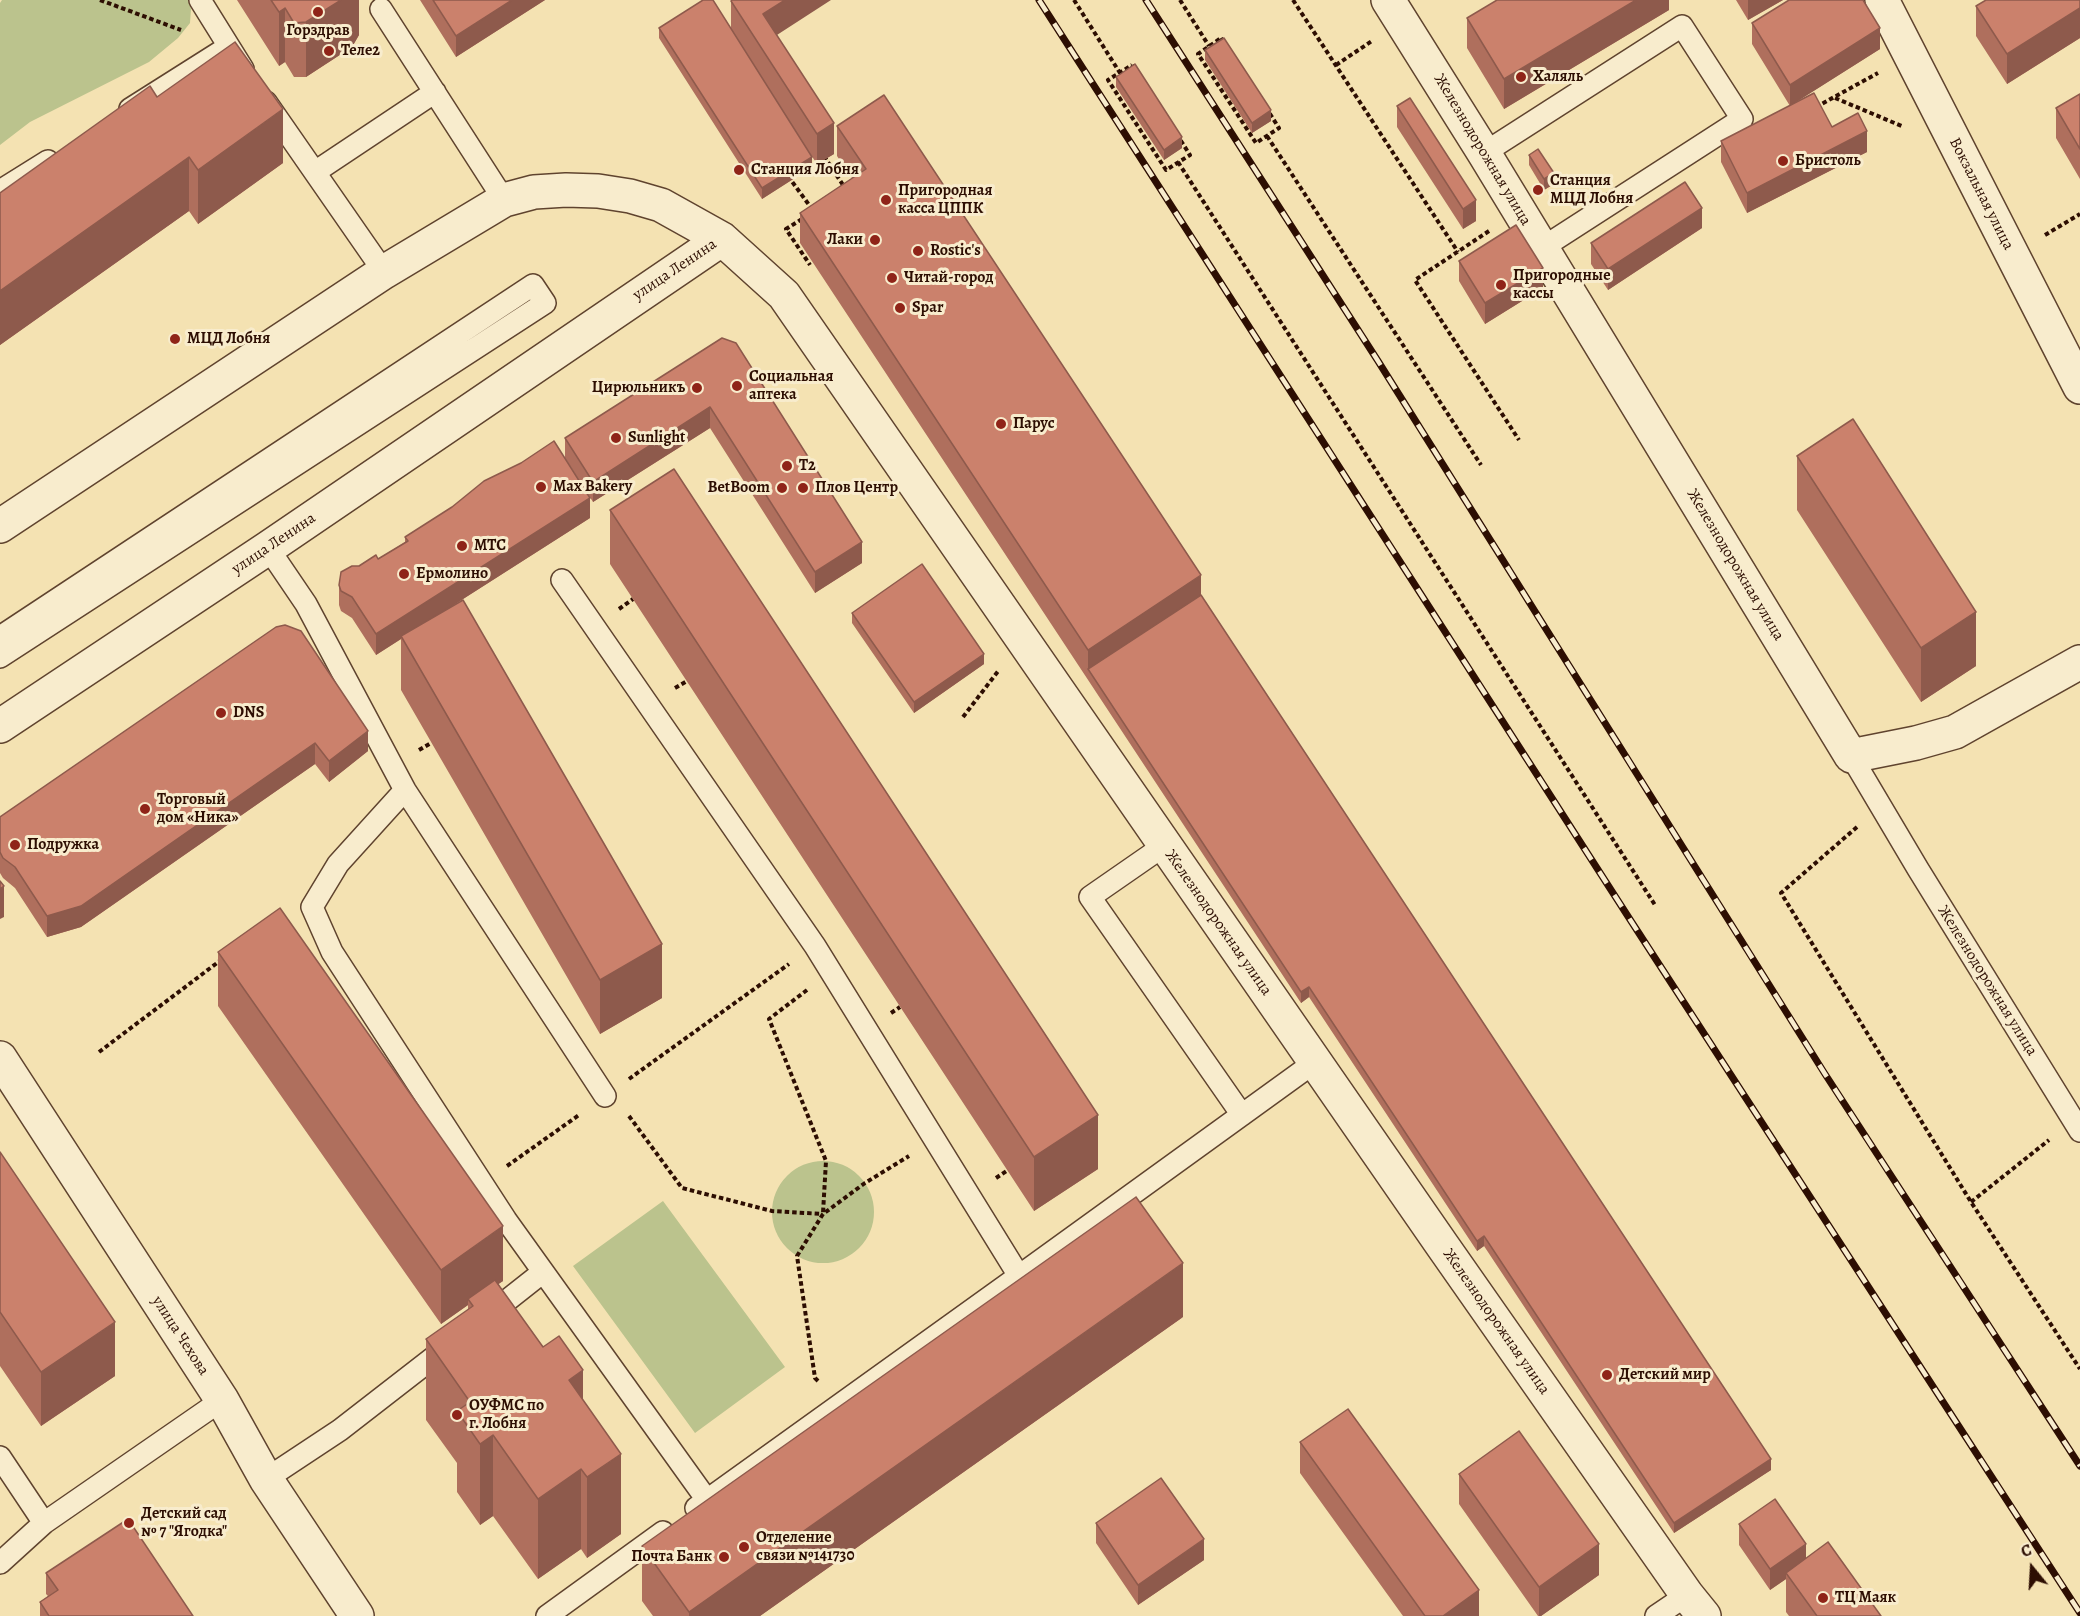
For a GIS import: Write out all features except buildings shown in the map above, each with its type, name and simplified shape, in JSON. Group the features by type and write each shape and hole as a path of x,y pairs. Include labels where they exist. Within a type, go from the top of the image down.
{"street":[{"name":"Железнодорожная улица","path":"1388,0 1485,153 1851,756"},
{"name":"Вокзальная улица","path":"1882,0 2080,387"},
{"name":"улица Ленина","path":"0,526 384,272 504,200 534,192 566,189 630,196 661,205 722,239 268,548 0,726"},
{"name":"Железнодорожная улица","path":"722,239 784,295 1695,1606"},
{"path":"1851,756 1916,743 1955,732 2080,662"},
{"name":"улица Чехова","path":"0,1058 222,1400 266,1479 357,1616"}],"lane":[{"path":"200,0 228,46 384,272"},
{"path":"381,9 504,200"},
{"path":"1485,153 1682,26 1742,119 1542,248"},
{"path":"109,122 228,46"},
{"path":"315,172 435,92"},
{"path":"0,191 69,147"},
{"path":"0,637 533,285 545,303 0,657"},
{"path":"268,548 306,604 405,790 608,1094"},
{"path":"562,580 815,946 1019,1275"},
{"name":"Железнодорожная улица","path":"1851,756 2077,1126"},
{"path":"405,790 338,864 312,907 332,952 482,1184 707,1500"},
{"path":"1164,845 1090,897 1242,1115"},
{"path":"547,1616 1315,1062"},
{"path":"266,1479 340,1430 543,1272"},
{"path":"0,1563 44,1523 222,1400"},
{"path":"0,1458 44,1523"},
{"path":"1656,1616 1695,1606"}],"path":[{"path":"100,0 228,46"},
{"path":"1074,0 1120,73"},
{"path":"1180,0 1209,46"},
{"path":"1293,0 1458,252"},
{"path":"1221,38 1279,128 1267,136 1256,143 1198,54 1221,38"},
{"path":"1815,108 1910,55"},
{"path":"1132,65 1190,155 1178,162 1166,170 1108,80 1132,65"},
{"path":"1836,98 1908,129"},
{"path":"1267,136 1481,465"},
{"path":"820,150 846,190 838,196"},
{"path":"1178,162 1655,905"},
{"path":"782,169 798,186 814,211 822,206"},
{"path":"805,217 786,229 806,258"},
{"path":"1446,260 1415,280 1519,440"},
{"path":"963,717 1001,667"},
{"path":"1880,806 1781,893 1971,1202 2080,1369"},
{"path":"482,1184 815,946"},
{"path":"99,1052 226,956"},
{"path":"823,1214 826,1161 769,1019 831,972"},
{"path":"608,1094 682,1188 772,1211 823,1214"},
{"path":"1971,1202 2077,1126"},
{"path":"837,1407 815,1378 797,1256 823,1214 866,1183 935,1140"}],"green space":[{"path":"2,0 188,0 191,9 190,23 178,38 149,62 30,122 0,145 0,3"},
{"path":"823,1161 842,1165 859,1176 870,1193 874,1212 870,1231 859,1248 842,1259 823,1263 804,1259 787,1248 776,1231 772,1212 776,1193 787,1176 804,1165"},
{"path":"663,1201 785,1367 695,1433 573,1266"}],"railway":[{"path":"1039,0 1631,921 2080,1613"},
{"path":"1146,0 1378,361 1825,1074 2080,1466"}],"place":[{"name":"Горздрав","path":"318,12"},
{"name":"Теле2","path":"329,51"},
{"name":"Халяль","path":"1521,77"},
{"name":"Бристоль","path":"1783,161"},
{"name":"Станция Лобня","path":"739,170"},
{"name":"Станция МЦД Лобня","path":"1538,190"},
{"name":"Пригородная касса ЦППК","path":"886,200"},
{"name":"Лаки","path":"875,240"},
{"name":"Rostic's","path":"918,251"},
{"name":"Читай-город","path":"892,278"},
{"name":"Пригородные кассы","path":"1501,285"},
{"name":"Spar","path":"900,308"},
{"name":"МЦД Лобня","path":"175,339"},
{"name":"Социальная аптека","path":"737,386"},
{"name":"Цирюльникъ","path":"697,388"},
{"name":"Парус","path":"1001,424"},
{"name":"Sunlight","path":"616,438"},
{"name":"T2","path":"787,466"},
{"name":"Max Bakery","path":"541,487"},
{"name":"BetBoom","path":"782,488"},
{"name":"Плов Центр","path":"803,488"},
{"name":"МТС","path":"462,546"},
{"name":"Ермолино","path":"404,574"},
{"name":"DNS","path":"221,713"},
{"name":"Торговый дом «Ника»","path":"145,809"},
{"name":"Подружка","path":"15,845"},
{"name":"Детский мир","path":"1607,1375"},
{"name":"ОУФМС по г. Лобня","path":"457,1415"},
{"name":"Детский сад № 7 \"Ягодка\"","path":"129,1523"},
{"name":"Отделение связи №141730","path":"744,1547"},
{"name":"Почта Банк","path":"724,1557"},
{"name":"ТЦ Маяк","path":"1823,1598"}]}
